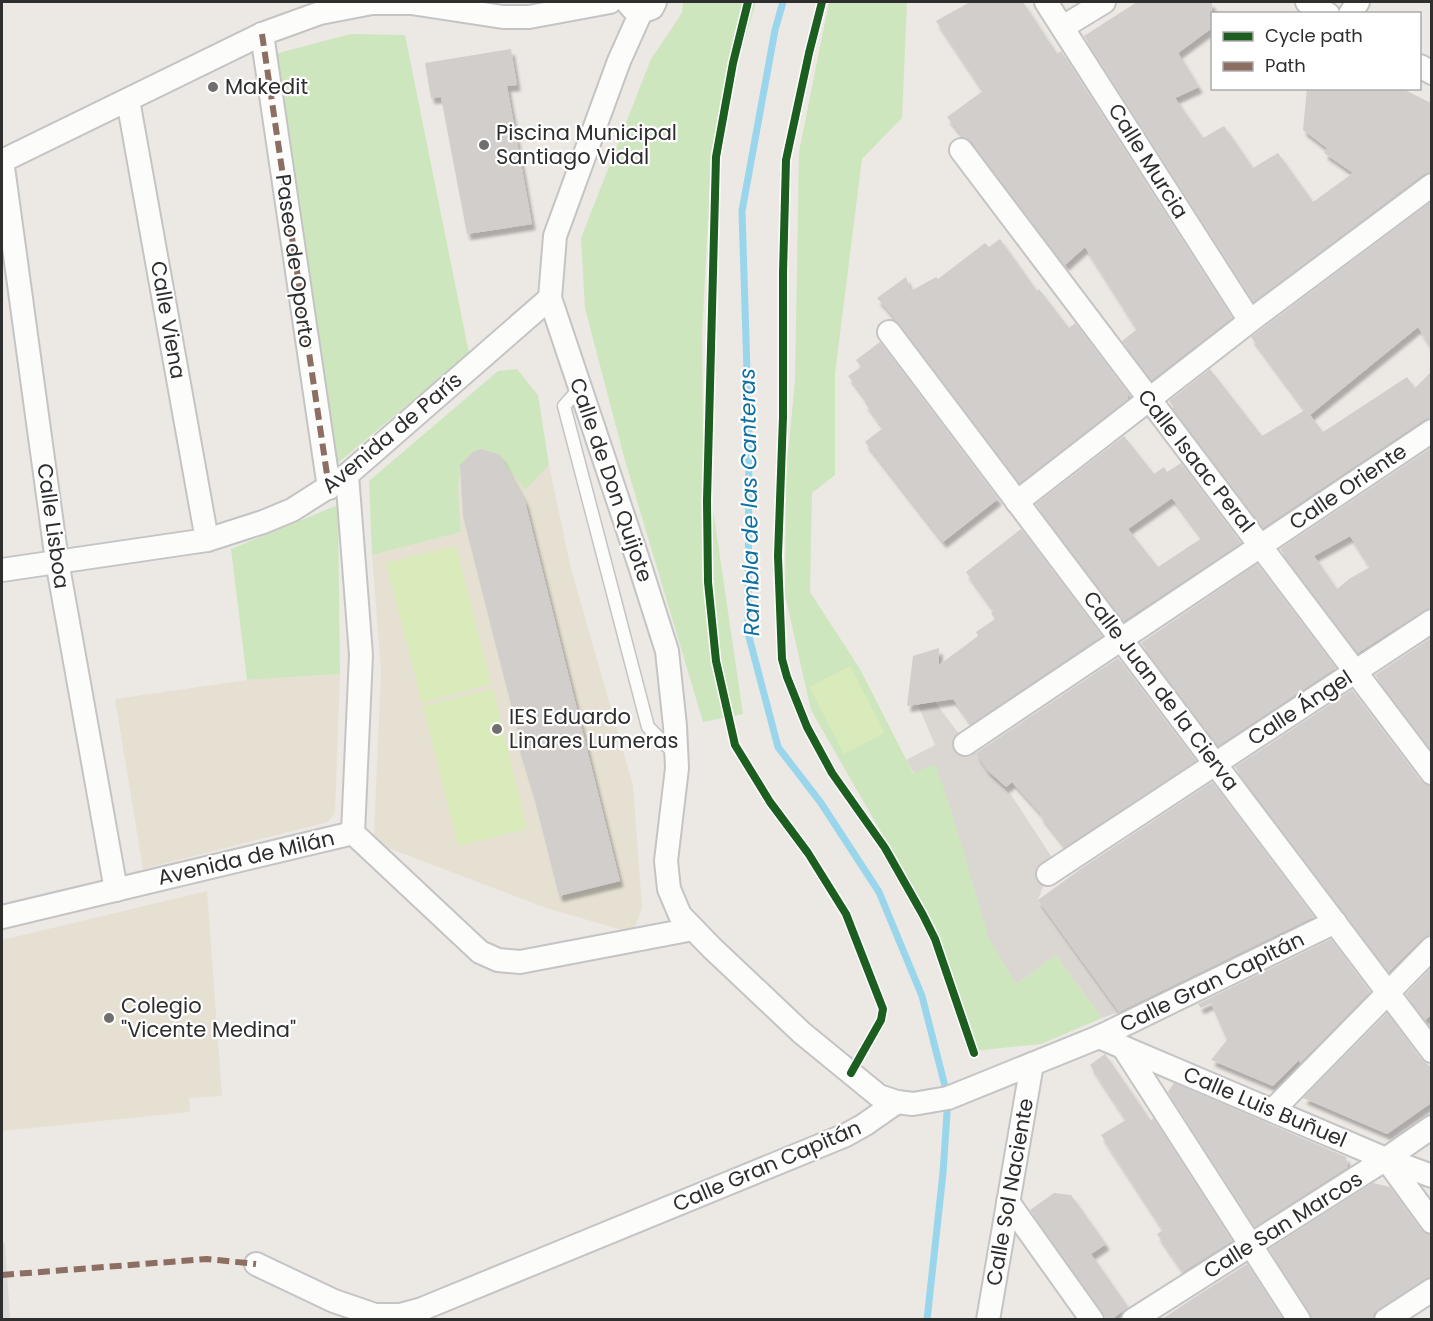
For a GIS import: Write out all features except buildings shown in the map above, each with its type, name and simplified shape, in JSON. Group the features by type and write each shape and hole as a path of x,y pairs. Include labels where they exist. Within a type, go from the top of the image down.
{"street":[{"path":"2,160 262,34 320,13 372,3 411,3 503,17 557,13 610,2"},
{"name":"Calle Murcia","path":"1046,2 1250,321"},
{"path":"1064,27 1104,2"},
{"path":"1307,2 1324,12"},
{"name":"Calle de Don Quijote","path":"641,5 555,236 550,298 667,651 677,768 666,861 669,889 680,915 802,1033 879,1096 897,1102"},
{"name":"Paseo de Oporto","path":"262,34 328,488"},
{"name":"Calle Viena","path":"128,100 207,540"},
{"name":"Calle Isaac Peral","path":"960,150 1431,772"},
{"name":"Calle Lisboa","path":"2,160 57,561 116,890"},
{"path":"1017,502 1148,399 1431,185"},
{"name":"Avenida de París","path":"2,570 207,540 292,510 347,475 550,298"},
{"name":"Calle Juan de la Cierva","path":"889,332 1431,1051"},
{"name":"Calle Oriente","path":"965,744 1431,431"},
{"name":"Avenida de Milán","path":"2,917 353,833 361,655 347,475"},
{"name":"Calle Ángel","path":"1048,874 1431,621"},
{"path":"353,833 480,952 498,960 520,962 693,929"},
{"name":"Calle Gran Capitán","path":"256,1264 334,1301 375,1315 400,1315 422,1309 846,1135 897,1102 913,1104 948,1098 1099,1037 1335,922"},
{"path":"1274,1110 1431,948"},
{"name":"Calle Luis Buñuel","path":"1099,1037 1431,1176"},
{"path":"1123,1047 1299,1320"},
{"name":"Calle Sol Naciente","path":"988,1320 1032,1064"},
{"name":"Calle San Marcos","path":"1133,1320 1386,1159 1431,1127"},
{"path":"1386,1159 1431,1222"},
{"path":"1008,1202 1092,1320"},
{"path":"1386,1320 1431,1290"}],"lane":[{"path":"580,388 564,406 648,727 676,756"}],"shaded area":[{"name":"IES Eduardo Linares Lumeras","path":"477,451 499,458 525,490 549,465 571,569 633,785 642,907 633,933 546,908 383,846 374,835 381,670 372,555 461,532 458,490 460,465"},
{"path":"340,674 335,813 328,822 143,869 115,699 247,680"},
{"path":"935,702 959,734 974,749 989,772 1006,787 1053,859 1038,900 1119,1012 1102,1018 1056,955 1016,984 989,938 935,764 914,773 906,760 935,745 918,705"},
{"name":"Colegio \"Vicente Medina\"","path":"207,891 222,1096 189,1098 190,1112 2,1131 2,940"},
{"path":"5,1243 10,1319 2,1319 2,1244"}],"green space":[{"path":"683,2 756,2 712,148 702,333 703,441 743,714 703,722 624,457 585,308 581,238 651,59 682,13"},
{"path":"829,2 907,2 902,118 862,159 835,374 835,475 812,493 810,592 860,669 913,773 935,763 1016,984 1056,955 1102,1018 1041,1044 973,1051 936,928 811,710 785,595 786,472 795,382 799,152"},
{"path":"350,34 405,35 469,353 332,468 271,55"},
{"path":"517,369 538,395 549,465 525,490 499,458 476,451 460,466 458,490 461,532 372,555 369,481 498,371"},
{"path":"338,505 340,674 247,680 231,549"},
{"path":"456,546 491,684 422,703 386,563"},
{"path":"850,666 885,733 844,754 809,687"},
{"path":"493,689 527,829 458,846 423,706"}],"waterway":[{"name":"Rambla de las Canteras","path":"783,2 775,30 742,211 749,436 748,633 778,747 821,803 879,892 922,996 948,1098 943,1173 927,1320"}],"marked path":[{"path":"262,34 329,488"},
{"path":"2,1275 207,1259 256,1264"}],"cycle path":[{"path":"748,2 733,63 716,157 707,501 708,582 716,661 735,745 770,802 808,853 846,914 883,1009 881,1020 851,1073"},
{"path":"822,2 786,160 783,417 778,556 782,659 807,727 832,773 885,848 935,939 974,1053"}],"place":[{"name":"Makedit","path":"213,87"},
{"name":"Piscina Municipal Santiago Vidal","path":"484,145"},
{"name":"IES Eduardo Linares Lumeras","path":"497,729"},
{"name":"Colegio \"Vicente Medina\"","path":"109,1018"}]}
